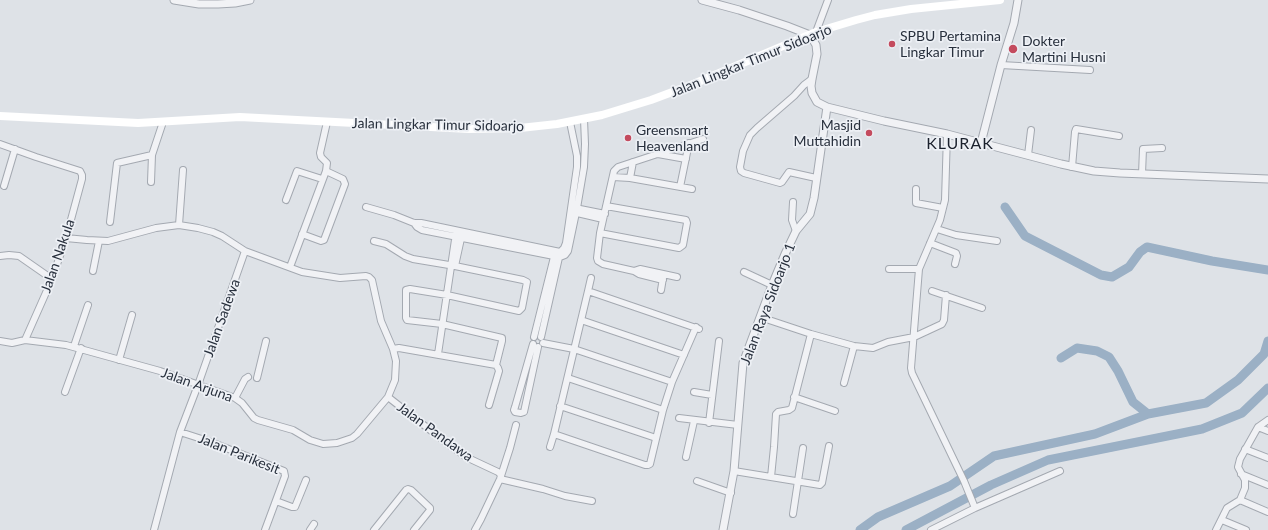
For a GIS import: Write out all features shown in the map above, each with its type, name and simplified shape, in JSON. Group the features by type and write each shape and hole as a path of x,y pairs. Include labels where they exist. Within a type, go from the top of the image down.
{"main road":[{"name":"Jalan Lingkar Timur Sidoarjo","path":"0,116 123,123 240,117 469,129 520,128 558,124 602,115 651,100 691,85 813,34 874,15 911,9 1000,0"}],"street":[{"path":"174,0 199,4 218,4 250,0"},
{"path":"702,0 739,10 813,34"},
{"path":"828,0 813,34 818,54 811,86 814,96 820,104 827,108 947,134 1072,167 1102,172 1268,179"},
{"path":"981,143 1001,65 1014,23 1018,0"},
{"path":"1001,65 1090,70"},
{"path":"812,79 750,135 743,151 740,167 741,171 744,173 780,183 789,172 816,178"},
{"name":"Jalan Raya Sidoarjo 1","path":"723,530 734,471 743,363 772,285 796,231 810,214 814,198 827,108"},
{"path":"366,207 394,215 414,223 420,229 445,231 565,255 568,251 580,167 584,155 584,119"},
{"path":"152,182 152,155 163,122"},
{"path":"290,267 326,171 327,163 320,157 320,153 327,122"},
{"path":"570,122 580,167"},
{"path":"1072,167 1076,129 1119,136"},
{"path":"1028,155 1031,130"},
{"path":"947,134 946,186 943,208 937,229 919,269 911,366 912,373 964,481 974,506"},
{"path":"677,278 663,278 639,274 634,271 603,264 598,261 597,258 600,233 615,168 703,139"},
{"path":"680,187 689,143"},
{"path":"0,144 15,149 4,186"},
{"path":"574,145 585,144"},
{"path":"1142,174 1143,149 1162,148"},
{"name":"Jalan Nakula","path":"15,149 80,170 82,179 66,238 52,279 25,340"},
{"path":"657,154 686,159"},
{"path":"110,222 117,163 152,155"},
{"path":"577,156 584,155"},
{"path":"630,178 633,162"},
{"path":"179,225 183,170"},
{"path":"286,200 297,171 322,179"},
{"path":"302,234 321,241 324,240 345,184 343,179 326,171"},
{"path":"613,177 630,178 692,189"},
{"path":"916,189 916,203 943,208"},
{"path":"794,202 792,220 796,231"},
{"path":"600,233 679,248 683,245 687,222 686,220 606,206"},
{"path":"574,210 604,216"},
{"name":"Jalan Pandawa","path":"66,238 99,241 117,239 156,228 179,225 213,232 246,251 302,272 340,278 366,276 371,279 376,294 381,321 393,349 396,361 396,374 388,397 466,457 498,472 500,477 565,496 592,501"},
{"path":"937,229 962,236 997,241"},
{"path":"438,354 447,295 459,234"},
{"path":"93,271 99,241"},
{"path":"374,241 386,244 409,258 526,281 527,284 522,308 519,311 447,295 408,289 406,291 407,319 442,324 501,338 502,341 496,365 499,372 489,405"},
{"path":"930,243 956,253 957,256 955,264"},
{"name":"Jalan Sadewa","path":"154,530 180,432 246,251"},
{"path":"0,256 9,254 19,256 52,279"},
{"path":"538,342 514,410 517,412 524,412 557,254"},
{"path":"888,269 919,269"},
{"path":"744,272 772,285"},
{"path":"550,447 568,378 591,278"},
{"path":"661,290 663,278"},
{"path":"554,434 646,466 650,464 662,410 672,382 698,328 588,291"},
{"path":"932,291 982,308"},
{"path":"760,317 811,334 854,346 873,348 888,342 914,337 941,325 943,323 946,295"},
{"path":"74,346 88,305"},
{"path":"119,360 132,316"},
{"path":"581,320 684,355"},
{"path":"771,477 776,414 778,412 791,410 811,334"},
{"name":"Jalan Arjuna","path":"0,341 12,343 25,340 74,346 160,372 235,398 242,403 254,418 293,430 314,442 328,444 352,438 388,397"},
{"path":"257,378 266,340"},
{"path":"709,422 720,341"},
{"path":"538,342 574,348 672,382"},
{"path":"844,383 854,346"},
{"path":"65,392 81,348"},
{"path":"393,349 399,348 438,354 496,365"},
{"path":"235,398 248,376"},
{"path":"568,378 662,410"},
{"path":"694,392 712,395"},
{"path":"518,397 527,399"},
{"path":"794,397 835,411"},
{"path":"560,406 656,438"},
{"path":"679,418 694,421 738,425"},
{"path":"1216,530 1227,508 1240,500 1246,485 1238,464 1258,427 1268,420"},
{"path":"686,457 694,421"},
{"path":"475,530 482,519 500,477 516,424"},
{"path":"1258,427 1268,431"},
{"name":"Jalan Parikesit","path":"180,432 211,442 284,470 286,474 265,530"},
{"path":"734,471 819,485 822,484 829,446"},
{"path":"793,514 803,448"},
{"path":"1245,449 1268,458"},
{"path":"931,530 974,506 1060,471"},
{"path":"1241,474 1268,485"},
{"path":"276,501 292,508 295,507 306,480"},
{"path":"698,481 731,493"},
{"path":"374,530 408,489 411,490 430,508 414,530"},
{"path":"1240,500 1268,512"},
{"path":"1222,520 1246,530"},
{"path":"310,530 314,524"}],"waterway":[{"path":"1005,207 1025,236 1101,275 1112,277 1129,267 1140,252 1147,247 1212,261 1268,270"},
{"path":"860,530 878,517 950,486 994,456 1095,434 1148,414 1206,403 1238,380 1264,354 1268,341"},
{"path":"1061,358 1077,348 1097,351 1109,357 1118,371 1133,402 1148,414"},
{"path":"906,530 991,485 1048,460 1202,429 1242,413 1268,388"}],"place":[{"name":"SPBU Pertamina Lingkar Timur","path":"892,44"},
{"name":"Dokter Martini Husni","path":"1013,49"},
{"name":"Masjid Muttahidin","path":"869,133"},
{"name":"Greensmart Heavenland","path":"628,138"}],"district":[{"name":"KLURAK","path":"960,144"}]}
